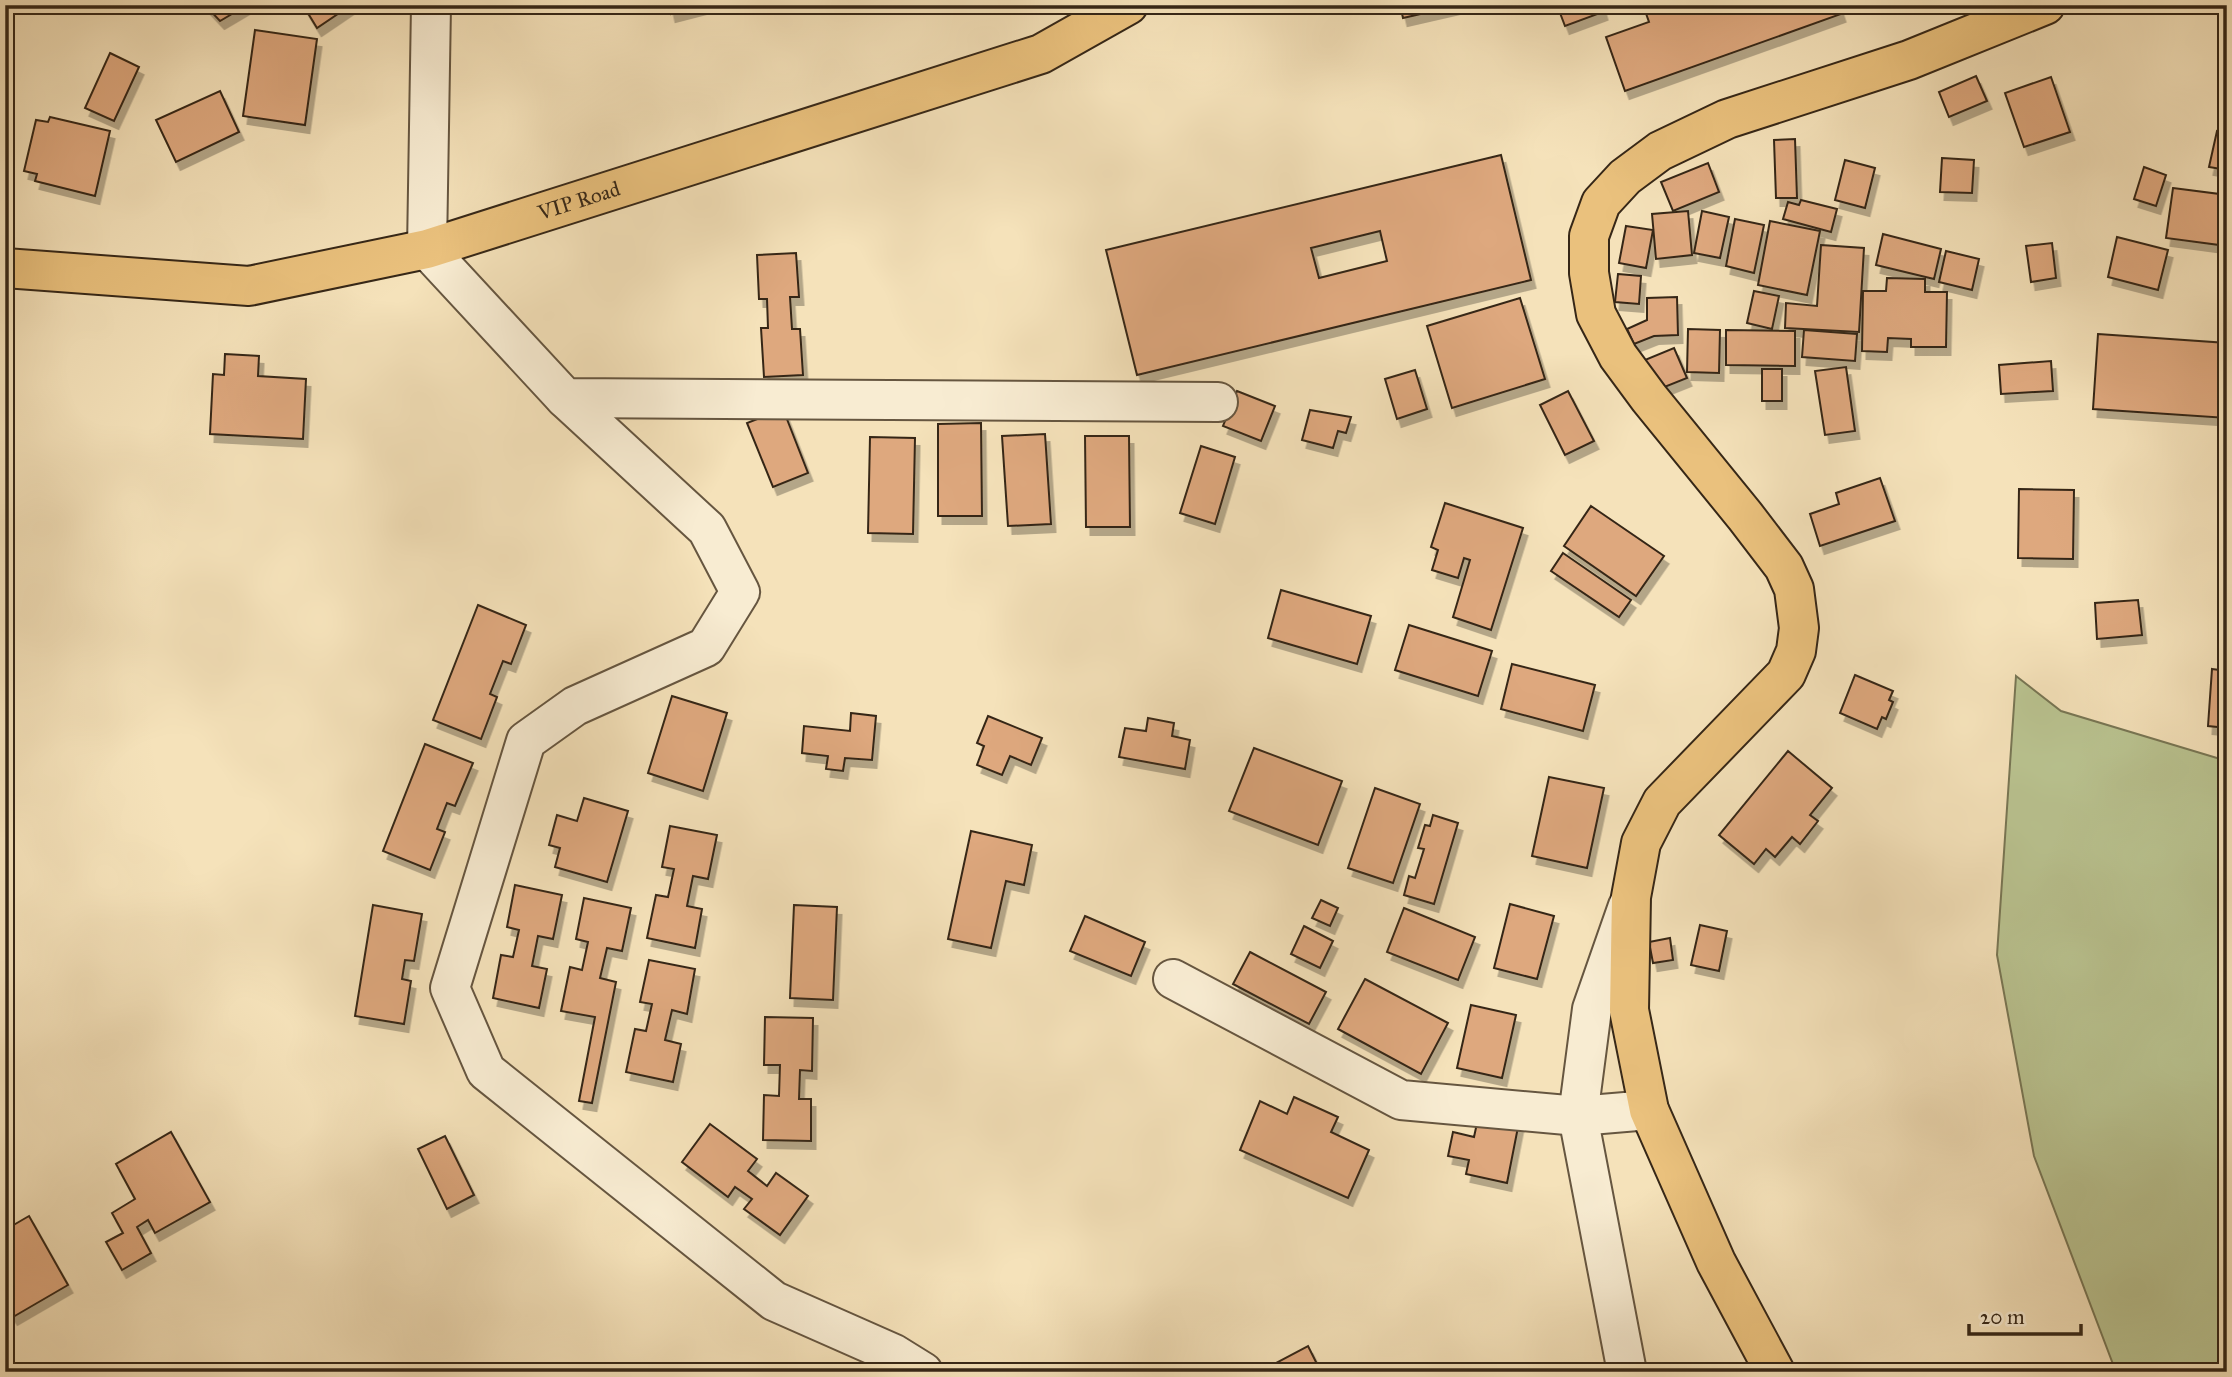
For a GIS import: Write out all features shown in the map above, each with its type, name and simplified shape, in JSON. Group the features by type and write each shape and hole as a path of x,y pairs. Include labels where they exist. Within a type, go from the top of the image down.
{"main road":[{"name":"VIP Road","path":"5,268 250,286 427,249 1041,54 1128,5"},
{"path":"1775,1372 1716,1262 1649,1110 1629,1010 1631,897 1641,843 1662,802 1786,674 1797,651 1799,628 1794,589 1784,568 1745,516 1618,356 1596,314 1589,273 1589,236 1601,203 1625,177 1660,151 1727,119 1909,60 2045,5"}],"street":[{"path":"431,5 427,249 565,398 707,529 740,592 706,647 575,706 526,741 450,988 486,1072 774,1301 894,1353 923,1372"},
{"path":"565,398 1218,402"},
{"path":"1627,1372 1578,1116 1592,1009 1631,897"},
{"path":"1173,979 1402,1100 1578,1116 1649,1110"}],"green space":[{"path":"2016,676 2061,711 2227,761 2227,1372 2116,1372 2034,1156 1997,955"}],"building":[{"path":"205,5 247,5 220,21"},
{"path":"303,5 351,5 317,28"},
{"path":"669,5 706,5 671,14"},
{"path":"1400,5 1460,5 1403,18"},
{"path":"1557,5 1601,5 1603,12 1565,26"},
{"path":"1643,5 1838,5 1841,14 1625,91 1606,37 1649,22"},
{"path":"255,30 317,39 305,125 243,116"},
{"path":"110,53 139,67 114,121 85,108"},
{"path":"1976,76 1987,101 1949,117 1939,92"},
{"path":"2051,77 2070,132 2024,147 2005,93"},
{"path":"220,91 239,132 176,162 156,120"},
{"path":"50,117 110,131 95,196 35,181 37,174 24,171 36,120 48,122"},
{"path":"2217,131 2227,134 2227,170 2209,167"},
{"path":"1795,139 1797,198 1776,198 1774,140"},
{"path":"1501,155 1531,280 1137,375 1106,250","holes":["1380,231 1387,261 1319,278 1311,248"]},
{"path":"1942,158 1974,160 1972,193 1940,192"},
{"path":"1845,160 1875,168 1865,208 1835,200"},
{"path":"1708,163 1719,192 1673,211 1661,182"},
{"path":"2144,167 2166,175 2156,206 2134,199"},
{"path":"2173,188 2227,195 2227,246 2166,238"},
{"path":"1801,200 1837,209 1831,232 1783,219 1788,202 1799,205"},
{"path":"1688,211 1692,255 1656,259 1652,214"},
{"path":"1702,211 1729,217 1720,258 1694,253"},
{"path":"1735,219 1764,225 1754,273 1726,266"},
{"path":"1770,221 1820,231 1807,295 1758,285"},
{"path":"1626,226 1653,230 1646,268 1619,263"},
{"path":"1883,234 1941,249 1934,279 1876,265"},
{"path":"2117,237 2168,250 2158,290 2108,277"},
{"path":"2052,243 2056,278 2031,282 2026,246"},
{"path":"1821,245 1864,248 1859,332 1785,328 1786,303 1817,306"},
{"path":"1946,251 1979,259 1972,290 1939,282"},
{"path":"796,253 799,297 790,297 792,329 800,329 803,375 764,377 761,328 768,328 767,299 759,299 757,255"},
{"path":"1618,274 1641,276 1639,304 1615,302"},
{"path":"1887,278 1925,279 1925,292 1947,292 1946,347 1911,347 1911,339 1888,338 1887,352 1862,351 1863,291 1886,291"},
{"path":"1754,291 1779,296 1772,329 1747,323"},
{"path":"1677,297 1678,335 1654,336 1634,344 1627,329 1647,320 1647,298"},
{"path":"1520,298 1545,379 1452,408 1427,326"},
{"path":"1688,329 1720,330 1719,373 1687,372"},
{"path":"1726,330 1795,331 1795,366 1726,365"},
{"path":"1804,330 1857,334 1855,361 1802,357"},
{"path":"2098,334 2227,343 2227,418 2093,409"},
{"path":"1674,348 1687,378 1652,392 1640,362"},
{"path":"225,354 259,356 258,376 306,379 303,439 210,434 213,374 224,375"},
{"path":"2051,361 2053,391 2001,394 1999,365"},
{"path":"1846,367 1855,431 1825,435 1815,371"},
{"path":"1762,369 1782,369 1782,401 1762,401"},
{"path":"1415,370 1427,409 1397,419 1385,379"},
{"path":"1237,391 1275,406 1261,441 1223,426"},
{"path":"1568,391 1594,441 1565,455 1540,405"},
{"path":"783,409 808,473 773,487 747,423"},
{"path":"1310,410 1351,417 1346,433 1338,431 1333,448 1302,440"},
{"path":"981,423 982,516 938,516 938,424"},
{"path":"1045,434 1051,524 1008,526 1002,436"},
{"path":"1085,436 1129,436 1130,527 1086,527"},
{"path":"870,437 915,438 913,534 868,533"},
{"path":"1201,446 1235,457 1215,524 1180,513"},
{"path":"1880,478 1895,521 1820,546 1810,514 1839,504 1836,493"},
{"path":"2019,489 2074,490 2073,559 2018,558"},
{"path":"1445,503 1523,528 1491,630 1453,617 1470,560 1464,558 1458,578 1432,570 1438,550 1431,547"},
{"path":"1591,506 1664,556 1636,596 1564,546"},
{"path":"1563,553 1631,600 1619,617 1551,571"},
{"path":"1281,590 1371,616 1357,664 1268,638"},
{"path":"2138,600 2142,635 2097,639 2095,603"},
{"path":"478,605 526,625 511,664 503,661 490,694 497,697 481,739 433,720"},
{"path":"1409,625 1492,651 1478,696 1395,670"},
{"path":"1512,664 1595,685 1583,731 1501,709"},
{"path":"2212,669 2227,671 2227,728 2208,726"},
{"path":"1855,675 1893,691 1889,700 1893,702 1886,719 1882,717 1877,729 1840,713"},
{"path":"672,696 727,713 703,791 648,773"},
{"path":"851,713 876,716 872,760 845,758 843,771 826,769 828,756 802,753 804,726 850,731"},
{"path":"988,716 1042,738 1031,765 1010,756 1002,775 977,765 984,746 977,743"},
{"path":"1148,718 1174,723 1172,736 1190,740 1185,769 1119,757 1125,728 1146,731"},
{"path":"425,744 473,763 455,806 447,803 437,829 445,832 430,870 383,851"},
{"path":"1254,748 1342,781 1318,845 1229,811"},
{"path":"1788,751 1832,788 1810,815 1818,821 1800,844 1792,837 1775,857 1766,849 1754,864 1719,835"},
{"path":"1549,777 1604,788 1587,868 1532,856"},
{"path":"1375,788 1420,804 1393,883 1348,868"},
{"path":"584,798 628,811 607,882 555,867 560,848 549,845 557,815 577,821"},
{"path":"1433,815 1458,823 1434,904 1404,895 1409,876 1415,878 1424,849 1418,848 1425,825 1430,826"},
{"path":"670,826 717,835 708,879 693,876 687,906 702,909 695,948 647,938 656,895 668,897 674,869 662,867"},
{"path":"971,831 1032,845 1024,885 1006,881 991,948 948,939"},
{"path":"515,885 562,895 553,939 538,936 532,966 547,969 539,1008 493,998 501,955 513,957 519,930 507,927"},
{"path":"584,898 631,908 622,951 607,948 600,978 616,982 592,1103 579,1101 595,1017 561,1011 570,967 582,970 588,942 576,939"},
{"path":"1321,900 1338,908 1330,926 1312,918"},
{"path":"1510,904 1554,916 1537,979 1494,968"},
{"path":"373,905 422,914 414,961 405,960 402,979 411,981 404,1024 355,1016"},
{"path":"794,905 837,907 833,1000 790,998"},
{"path":"1404,908 1475,937 1458,980 1387,952"},
{"path":"1085,916 1145,942 1131,976 1070,951"},
{"path":"1700,925 1727,931 1719,971 1691,965"},
{"path":"1304,926 1333,941 1320,968 1291,954"},
{"path":"1670,938 1673,960 1653,963 1649,942"},
{"path":"1250,952 1326,992 1309,1024 1233,984"},
{"path":"649,960 695,969 687,1014 672,1010 665,1040 681,1044 673,1082 626,1072 635,1029 646,1031 652,1004 640,1002"},
{"path":"1365,979 1448,1023 1421,1074 1338,1029"},
{"path":"1471,1005 1516,1015 1502,1078 1457,1068"},
{"path":"765,1017 813,1018 812,1071 800,1070 799,1099 811,1099 811,1141 763,1140 764,1095 779,1096 780,1065 764,1065"},
{"path":"1294,1097 1338,1117 1331,1132 1369,1150 1348,1198 1240,1150 1260,1101 1287,1114"},
{"path":"1479,1114 1519,1122 1507,1183 1466,1174 1469,1160 1448,1156 1453,1132 1474,1137"},
{"path":"710,1124 757,1159 748,1171 767,1186 776,1173 808,1196 780,1235 744,1209 752,1199 735,1187 728,1197 682,1162"},
{"path":"171,1132 210,1202 155,1233 148,1220 137,1227 151,1253 122,1270 106,1242 123,1233 112,1213 135,1199 116,1164"},
{"path":"445,1136 474,1195 447,1209 418,1149"},
{"path":"29,1216 68,1285 13,1317 5,1304 5,1230"},
{"path":"1308,1346 1321,1372 1259,1372"}]}
